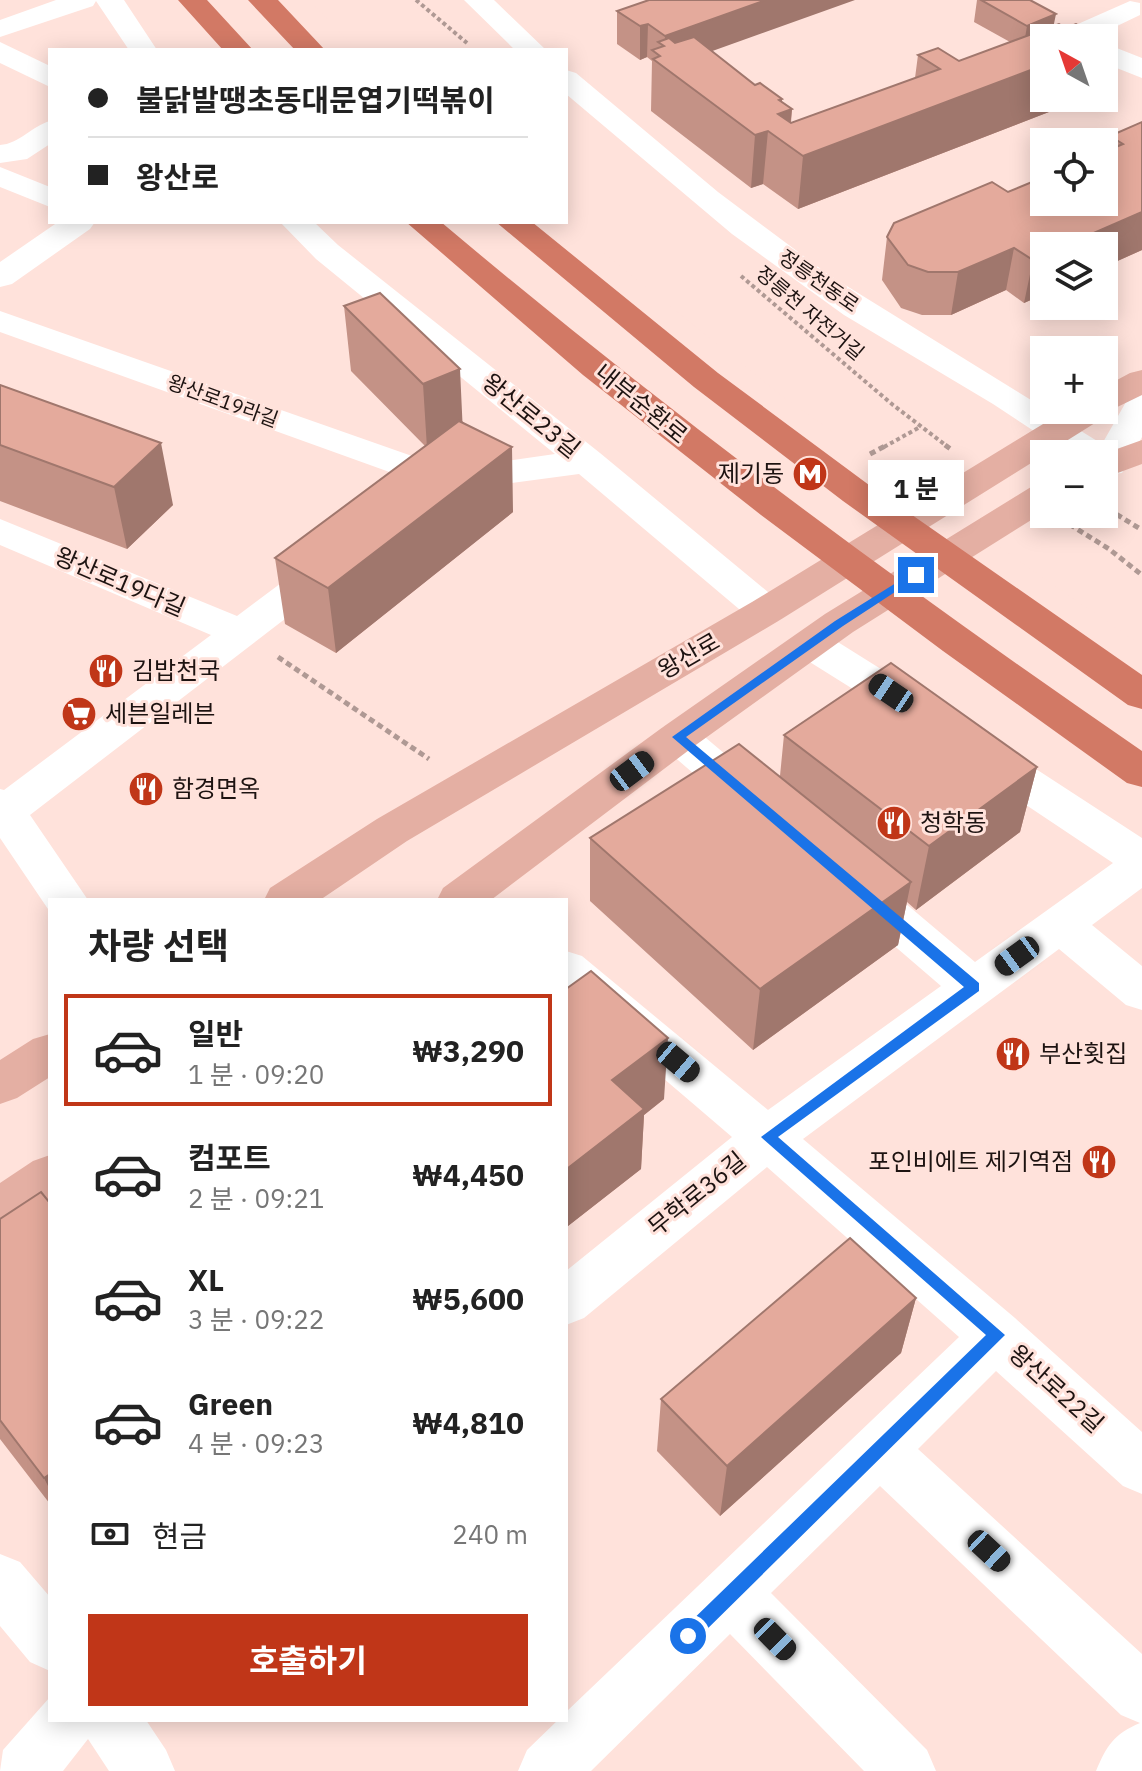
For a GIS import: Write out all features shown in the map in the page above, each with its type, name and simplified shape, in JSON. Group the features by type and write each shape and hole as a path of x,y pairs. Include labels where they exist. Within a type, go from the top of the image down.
{"highway":[{"path":"192,0 237,48"},
{"path":"262,0 309,48"},
{"name":"내부순환로","path":"424,224 531,317 700,452 1031,695 1142,772"},
{"path":"514,224 706,380 856,493 1142,695"}],"main road":[{"path":"1118,394 1142,380"},
{"name":"왕산로","path":"289,898 405,823 766,611 1069,424"},
{"path":"1118,458 1142,451"},
{"path":"471,897 678,737 825,634 1030,504"},
{"path":"0,1084 48,1054"},
{"path":"0,1210 48,1177"}],"street":[{"path":"0,29 83,0"},
{"path":"110,0 142,48"},
{"path":"478,0 530,48"},
{"path":"1104,24 1133,11"},
{"path":"0,51 48,77"},
{"path":"1118,58 1142,69"},
{"name":"정릉천동로","path":"568,81 744,229 856,308 1073,440"},
{"path":"0,154 16,153 48,131"},
{"path":"0,176 48,197"},
{"path":"0,277 76,224"},
{"name":"왕산로23길","path":"298,224 327,252 587,461 766,611"},
{"name":"왕산로19라길","path":"0,321 445,480"},
{"path":"1118,440 1142,403"},
{"path":"407,508 445,480 587,461"},
{"name":"정릉천동로","path":"1118,470 1142,484"},
{"name":"왕산로19다길","path":"0,531 240,632"},
{"path":"65,898 2,812 362,541"},
{"path":"825,634 866,677 1142,863"},
{"path":"678,737 781,824"},
{"name":"무학로36길","path":"568,1300 768,1137 1142,863"},
{"path":"829,865 974,987"},
{"path":"1060,924 1142,992"},
{"name":"왕산로22길","path":"568,971 768,1137 997,1335 1142,1468"},
{"path":"560,1767 731,1594 997,1335"},
{"path":"879,1449 1142,1694"},
{"path":"0,1582 48,1640"},
{"path":"731,1594 906,1771"},
{"path":"24,1771 64,1722"},
{"path":"111,1722 145,1771"},
{"path":"1126,1771 1142,1752"}],"path":[{"path":"416,0 473,48"},
{"name":"정릉천 자전거길","path":"731,267 893,405 958,454"},
{"path":"1118,515 1142,530"},
{"path":"1076,528 1142,575"},
{"path":"240,632 431,760"}],"pier":[{"path":"178,0 309,0 355,48 222,48"},
{"path":"410,224 567,224 787,400 1142,646 1142,794 755,509 527,334"}],"building":[{"path":"649,0 766,0 665,36 648,24 640,26 617,11"},
{"path":"981,0 1030,0 1056,14 1027,26"},
{"path":"1030,35 1030,70 803,156 768,131 755,135 653,59 660,56 652,50 664,46 658,42 669,38 675,43 694,37 755,85 760,83 782,99 779,100 792,109 778,114 791,123 940,69 918,55 938,48 959,61"},
{"path":"1142,122 1142,212 1096,232 1030,232 1030,258 1014,248 958,272 928,272 908,265 887,237 894,223 992,182 1008,192 1030,183 1030,216 1118,216 1118,146 1123,144 1118,141 1118,132"},
{"path":"380,293 460,369 423,384 344,306"},
{"path":"0,385 161,443 114,487 0,445"},
{"path":"459,421 512,447 328,588 275,558"},
{"path":"891,663 1037,767 929,846 784,735"},
{"path":"739,744 911,882 760,989 590,838"},
{"path":"591,971 668,1038 612,1080 644,1109 568,1168 568,988"},
{"path":"41,1192 48,1201 48,1475 44,1478 0,1420 0,1219"},
{"path":"850,1238 916,1298 727,1466 661,1399"}],"place":[{"name":"제기동","path":"810,474"},
{"name":"김밥천국","path":"106,671"},
{"name":"세븐일레븐","path":"79,714"},
{"name":"함경면옥","path":"146,789"},
{"name":"청학동","path":"894,823"},
{"name":"부산횟집","path":"1013,1054"},
{"name":"포인비에트 제기역점","path":"1099,1162"}],"route":[{"path":"688,1636 997,1335 768,1137 974,987 678,737 839,623 916,575"}]}
